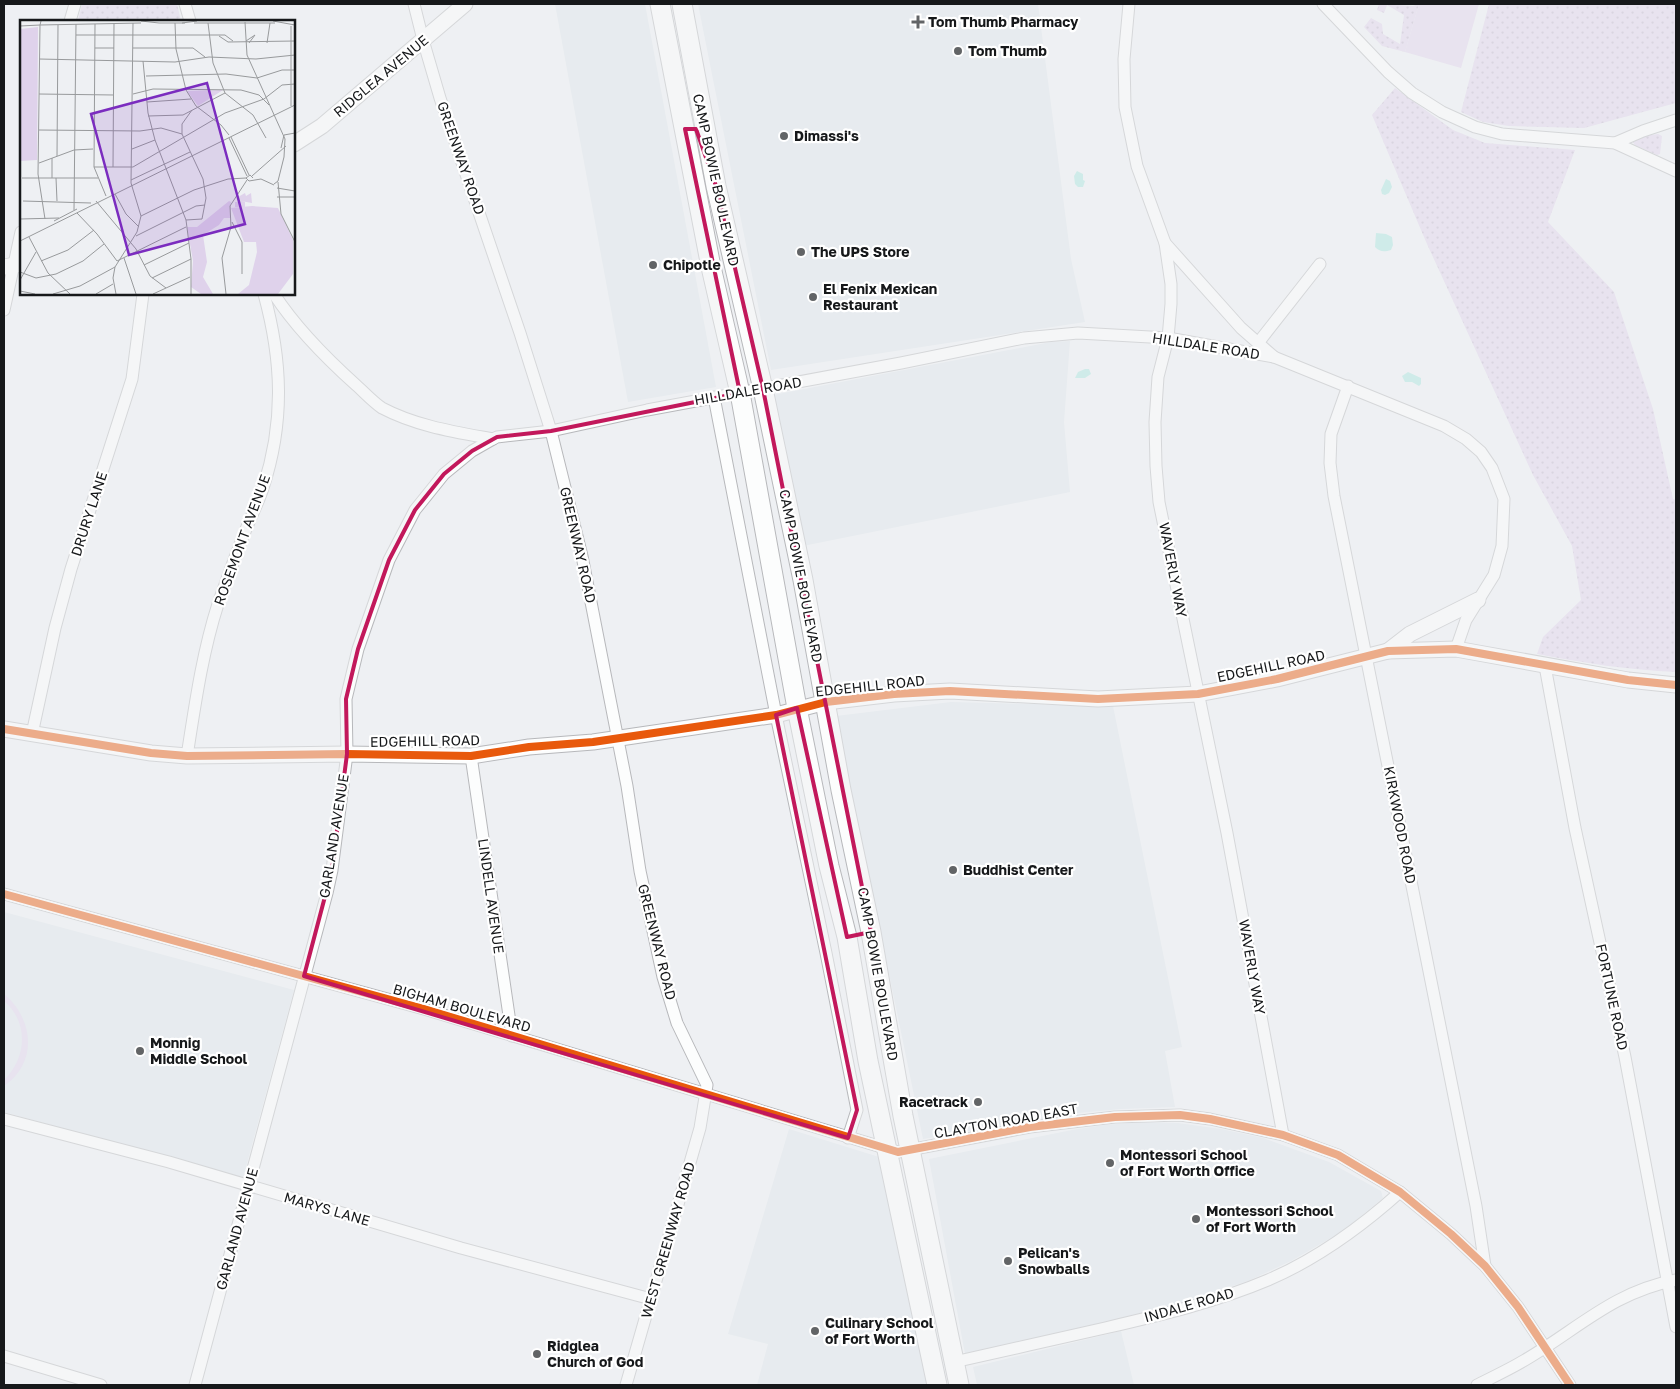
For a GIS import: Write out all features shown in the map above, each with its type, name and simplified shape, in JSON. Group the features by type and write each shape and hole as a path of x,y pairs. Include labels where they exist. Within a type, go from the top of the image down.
{"main road":[{"name":"CAMP BOWIE BOULEVARD","path":"660,4 711,267 740,393 797,708 829,866 847,937 868,1061 935,1376"},
{"name":"CAMP BOWIE BOULEVARD","path":"682,4 716,186 763,388 803,580 841,790 871,932 903,1116 959,1385"},
{"path":"685,129 696,129 700,132 716,186"},
{"path":"847,937 871,932"},
{"path":"935,1376 954,1362"}],"street":[{"path":"70,20 75,4"},
{"path":"185,4 190,20"},
{"name":"GREENWAY ROAD","path":"414,4 440,98 520,333 550,431 582,556 627,786 640,871 663,977 677,1023 708,1085 707,1094"},
{"name":"RIDGLEA AVENUE","path":"295,143 322,126 466,4"},
{"name":"WAVERLY WAY","path":"1129,4 1124,59 1125,107 1137,166 1166,243 1171,294 1168,338 1158,377 1155,422 1156,466 1160,502 1227,833 1283,1135"},
{"path":"1324,4 1388,72 1412,93 1442,112 1475,127 1502,134 1616,143 1676,171"},
{"path":"1616,143 1642,131 1676,120"},
{"path":"4,310 20,236"},
{"name":"HILLDALE ROAD","path":"1166,243 1241,328 1274,357"},
{"path":"1258,343 1320,264"},
{"name":"DRURY LANE","path":"32,734 71,569 132,379 143,295"},
{"name":"ROSEMONT AVENUE","path":"187,756 200,668 218,606 270,465 276,430 279,400 278,363 271,320 264,295"},
{"name":"HILLDALE ROAD","path":"275,295 295,323 332,364 380,407 405,418 440,429 493,439 550,431 714,397 1050,334 1078,332 1168,338 1274,357 1444,426 1466,439 1481,452 1492,468 1504,499 1502,546 1494,575 1466,620 1456,649"},
{"name":"KIRKWOOD ROAD","path":"1348,386 1331,434 1330,463 1334,496 1476,1206 1485,1266"},
{"path":"714,397 776,715 857,1110 848,1138"},
{"name":"GARLAND AVENUE","path":"194,1385 327,893 332,870 347,754 346,699 358,649 388,560 415,510 444,474 472,451 493,439"},
{"path":"1388,651 1410,634 1478,600"},
{"name":"EDGEHILL ROAD","path":"4,729 152,753 187,756 347,754 471,756 529,747 592,742 776,715 826,702 936,692 1098,699 1198,694 1277,679 1388,651 1456,649 1628,680 1676,686"},
{"name":"FORTUNE ROAD","path":"1545,666 1575,828 1672,1281 1676,1327"},
{"name":"LINDELL AVENUE","path":"471,756 512,1036"},
{"name":"BIGHAM BOULEVARD","path":"4,894 424,1009 887,1150 898,1152 910,1150"},
{"name":"WEST GREENWAY ROAD","path":"626,1385 700,1128 707,1094"},
{"name":"CLAYTON ROAD EAST","path":"910,1150 1030,1126 1115,1116 1180,1115 1210,1119 1283,1135 1338,1155 1400,1192 1451,1234 1485,1266 1518,1308 1570,1385"},
{"name":"MARYS LANE","path":"4,1119 169,1162 461,1248 651,1299"},
{"name":"INDALE ROAD","path":"954,1362 1214,1301 1270,1279 1330,1247 1373,1217 1400,1192"},
{"path":"1478,1385 1526,1360 1606,1306 1629,1294 1672,1281"},
{"path":"4,1356 102,1385"}],"highlighted area":[{"path":"685,129 696,129 716,186 763,389 871,932 847,937 797,708 776,715 857,1110 848,1138 304,976 332,870 347,754 346,699 358,649 389,560 415,510 444,474 472,451 497,437 551,431 740,393"}],"shaded area":[{"path":"82,4 177,4 181,20 78,20"},
{"path":"555,4 645,4 716,387 628,402"},
{"path":"698,4 1038,4 1071,259 1085,322 771,370"},
{"path":"1379,4 1413,6 1419,4 1405,52 1382,46 1364,27 1371,18 1382,24 1383,34 1400,44 1404,15 1387,5 1384,13 1377,10"},
{"path":"1419,4 1479,4 1461,68 1405,52"},
{"path":"1489,4 1676,4 1676,103 1584,128 1509,126 1483,122 1461,112"},
{"path":"1395,88 1453,130 1485,143 1575,150 1548,222 1614,292 1653,409 1673,499 1676,500 1676,672 1606,666 1537,654 1543,637 1581,600 1572,546 1533,475 1427,244 1372,115"},
{"path":"1658,134 1662,136 1660,154 1657,155 1635,145 1633,142 1645,136"},
{"path":"1077,171 1083,174 1083,180 1085,181 1083,187 1078,187 1075,184 1074,176"},
{"path":"1386,179 1390,181 1392,187 1389,193 1385,195 1382,194 1381,190"},
{"path":"1376,233 1392,237 1393,245 1391,250 1382,251 1375,247"},
{"path":"1070,341 1064,422 1070,492 803,546 773,395 1051,342"},
{"path":"1089,369 1091,374 1085,378 1075,378 1078,372"},
{"path":"1408,372 1421,378 1419,386 1412,382 1405,382 1402,376"},
{"path":"951,702 1113,706 1182,1047 1165,1051 1175,1107 1078,1113 923,1139 836,716"},
{"name":"Monnig Middle School","path":"4,912 294,990 243,1178 4,1112"},
{"path":"4,994 14,1004 21,1016 26,1028 28,1041 23,1065 4,1086 4,1080 12,1071 21,1051 22,1040 18,1019 4,1001"},
{"name":"Montessori School of Fort Worth","path":"1140,1122 1178,1123 1221,1129 1263,1138 1329,1162 1381,1191 1383,1198 1343,1231 1291,1261 1248,1281 1153,1311 965,1354 929,1159 1072,1130"},
{"path":"789,1129 879,1157 928,1385 757,1385 768,1344 728,1334"},
{"path":"1121,1331 1134,1385 977,1385 973,1367"}],"cycle path":[{"path":"4,729 151,753 187,756 347,754 471,756 529,747 593,742 776,715 826,702 894,694 950,691 1098,699 1198,694 1277,679 1388,651 1456,649 1628,680 1676,685"},
{"path":"4,894 424,1009 898,1152 1030,1127 1115,1117 1180,1115 1210,1119 1283,1135 1338,1155 1400,1192 1451,1234 1485,1266 1518,1307 1570,1385"}],"place":[{"name":"Tom Thumb Pharmacy","path":"918,22"},
{"name":"Tom Thumb","path":"958,51"},
{"name":"Dimassi's","path":"784,136"},
{"name":"The UPS Store","path":"801,252"},
{"name":"Chipotle","path":"653,265"},
{"name":"El Fenix Mexican Restaurant","path":"813,297"},
{"name":"Buddhist Center","path":"953,870"},
{"name":"Monnig Middle School","path":"140,1051"},
{"name":"Racetrack","path":"978,1102"},
{"name":"Montessori School of Fort Worth Office","path":"1110,1163"},
{"name":"Montessori School of Fort Worth","path":"1196,1219"},
{"name":"Pelican's Snowballs","path":"1008,1261"},
{"name":"Culinary School of Fort Worth","path":"815,1331"},
{"name":"Ridglea Church of God","path":"537,1354"}]}
